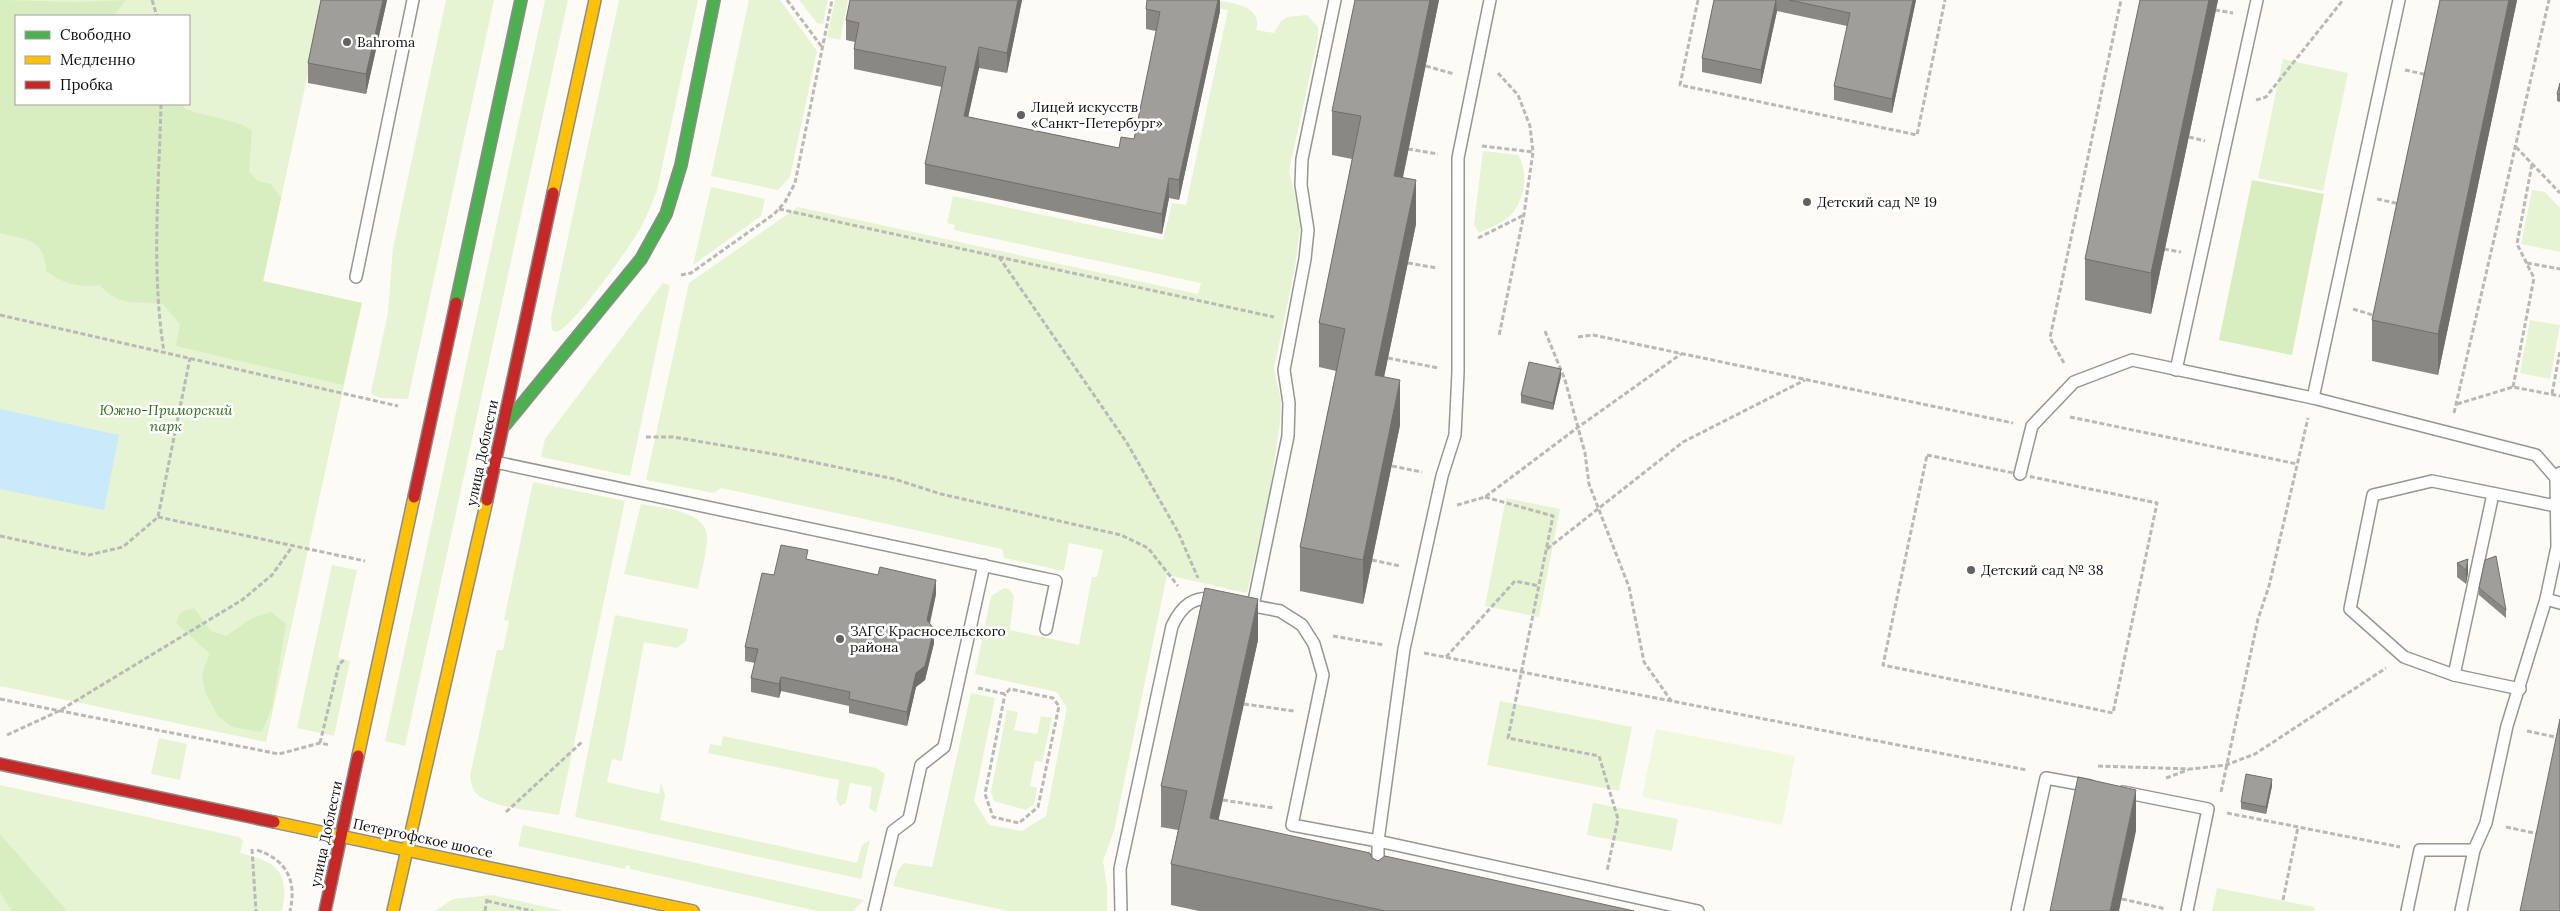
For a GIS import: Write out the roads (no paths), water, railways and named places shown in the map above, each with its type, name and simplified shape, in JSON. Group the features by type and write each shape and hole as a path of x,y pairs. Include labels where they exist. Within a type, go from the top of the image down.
{"main road":[{"name":"улица Доблести","path":"325,911 521,0"},
{"name":"улица Доблести","path":"393,911 495,462 595,0"},
{"path":"502,428 641,259 666,214 681,165 714,0"},
{"name":"Петергофское шоссе","path":"0,764 693,911"}],"lane":[{"path":"356,277 412,0"},
{"path":"1253,606 1288,436 1289,403 1284,370 1306,259 1308,230 1301,185 1302,159 1335,0"},
{"path":"1378,886 1378,841 1404,649 1442,476 1455,435 1458,372 1458,158 1490,0"},
{"path":"2176,370 2257,0"},
{"path":"2312,398 2399,0"},
{"path":"2020,474 2032,426 2074,382 2132,360 2312,398 2536,455 2558,475 2556,506 2557,547 2546,600 2507,726 2486,823 2474,850 2460,911"},
{"path":"495,462 1056,581 1046,629"},
{"path":"2520,689 2454,675 2404,657 2350,609 2373,495 2432,481 2556,506"},
{"path":"2454,675 2493,494"},
{"path":"874,911 893,830 909,819 921,765 944,747 984,565"},
{"path":"1121,911 1120,869 1172,626 1179,611 1191,600 1208,597 1280,611 1302,625 1314,644 1323,675 1292,825 1378,841 1698,911"},
{"path":"2546,600 2560,602"},
{"path":"2017,911 2046,778 2208,810 2187,911"},
{"path":"2408,911 2420,850 2474,850"}],"water":[{"path":"0,409 119,435 104,510 0,489"}],"place":[{"name":"Bahroma","path":"347,42"},
{"name":"Лицей искусств «Санкт-Петербург»","path":"1021,115"},
{"name":"Детский сад № 19","path":"1807,202"},
{"name":"Детский сад № 38","path":"1971,570"},
{"name":"ЗАГС Красносельского района","path":"840,639"}],"park label":[{"name":"Южно-Приморский парк","path":"166,418"}]}
